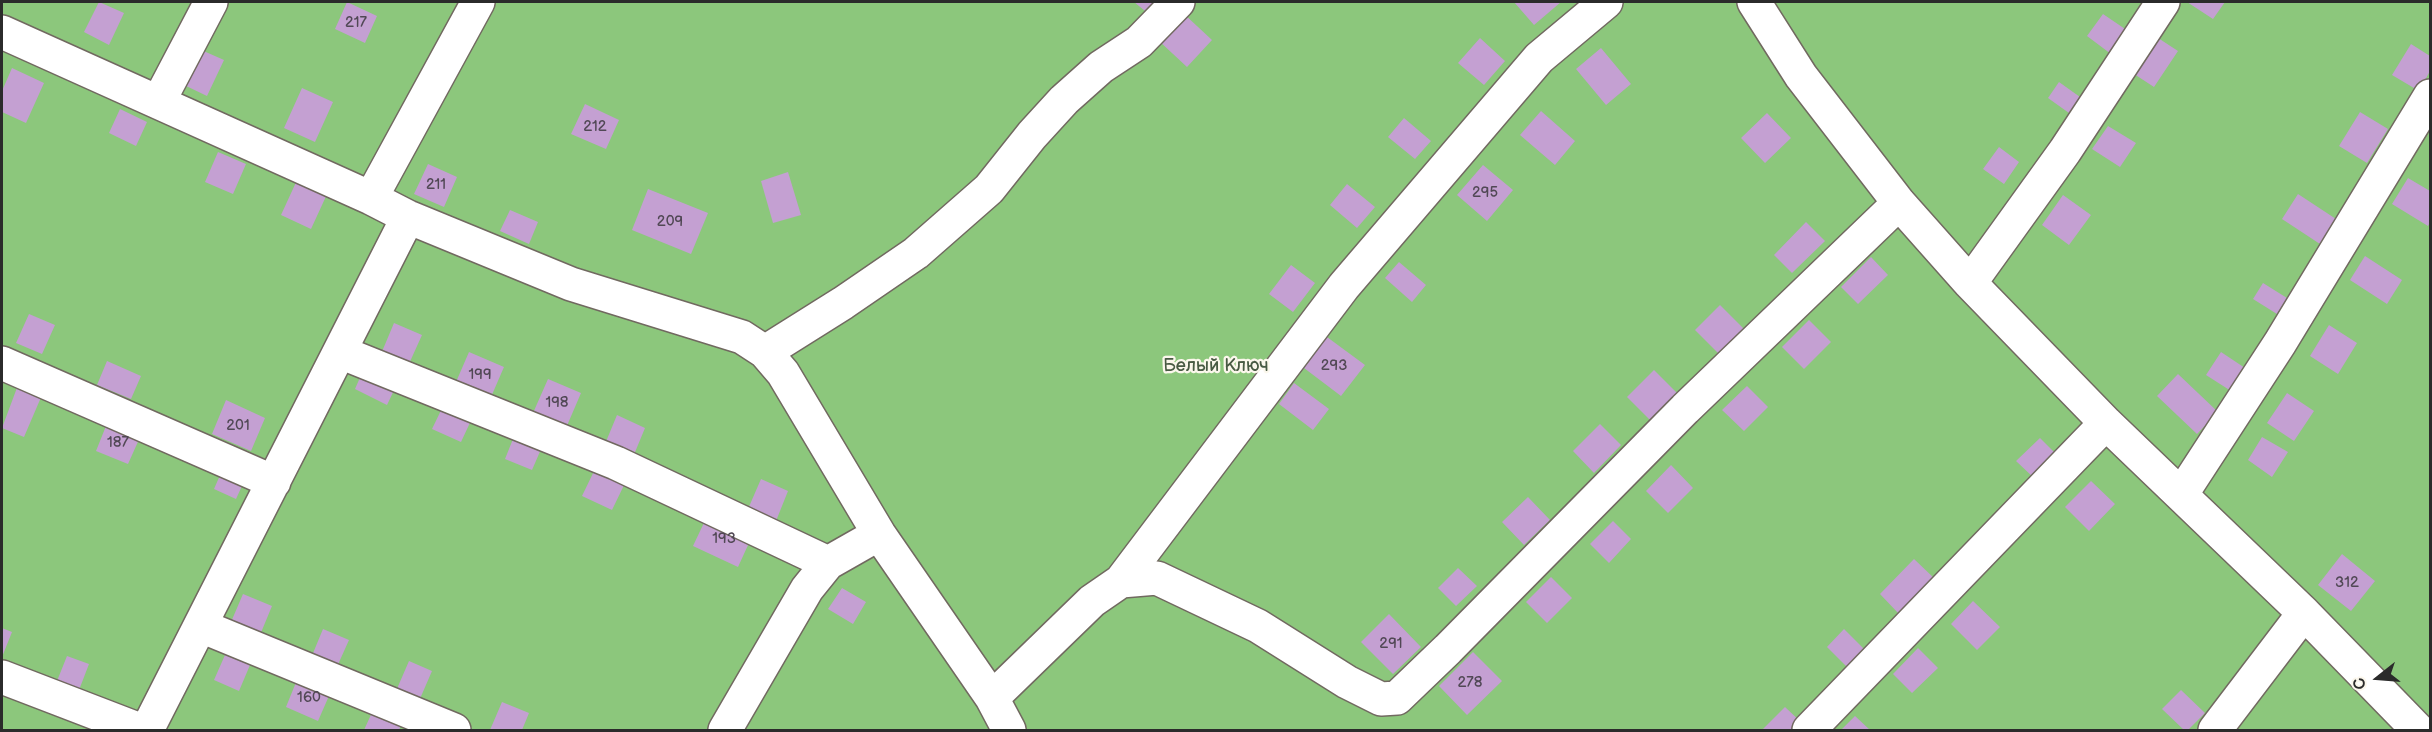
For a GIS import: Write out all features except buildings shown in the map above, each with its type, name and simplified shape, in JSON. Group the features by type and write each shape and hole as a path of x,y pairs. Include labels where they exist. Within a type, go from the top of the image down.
{"lane":[{"path":"159,101 212,2"},
{"path":"371,198 478,2"},
{"path":"765,352 916,253 989,189 1032,135 1064,100 1101,67 1139,42 1178,2"},
{"path":"992,698 1092,601 1121,581 1344,286 1539,58 1606,2"},
{"path":"1754,2 1801,76 1899,203 1970,283 2106,423 2304,614 2418,730"},
{"path":"1970,283 2065,151 2163,2"},
{"path":"2,32 371,198 408,218 571,284 742,337 765,352 783,373 879,534 992,698 1009,730"},
{"path":"2181,495 2280,343 2430,96"},
{"path":"1121,581 1156,578 1258,626 1347,682 1381,699 1397,698 1684,409 1899,203"},
{"path":"147,730 408,218"},
{"path":"340,352 616,463 828,563"},
{"path":"2,363 273,482"},
{"path":"1809,730 2106,423"},
{"path":"725,730 807,589 828,563 879,534"},
{"path":"2215,730 2304,614"},
{"path":"201,626 454,730"},
{"path":"2,676 140,730"},
{"path":"2427,730 2430,725"}],"green space":[{"name":"Белый Ключ","path":"2,2 2430,2 2430,730 2,730"}]}
